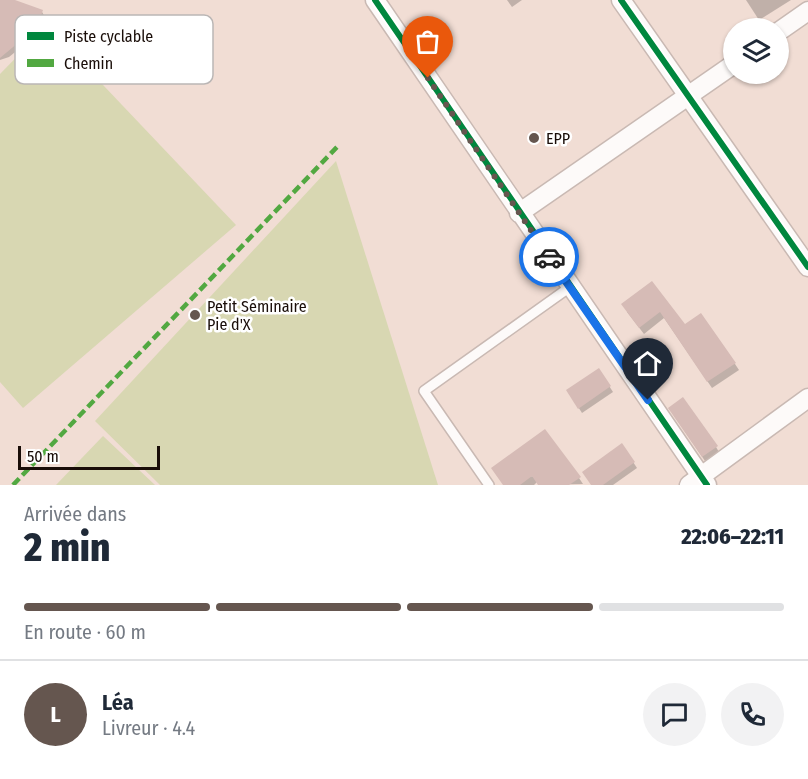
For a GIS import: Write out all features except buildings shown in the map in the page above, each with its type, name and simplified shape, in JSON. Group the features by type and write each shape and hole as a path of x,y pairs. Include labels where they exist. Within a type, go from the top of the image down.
{"street":[{"path":"375,0 699,482 808,398"},
{"path":"621,0 808,267"},
{"path":"789,24 808,11"},
{"path":"519,213 723,72"}],"lane":[{"path":"489,485 424,391 570,287"}],"green space":[{"path":"15,59 15,84 102,84 236,225 23,408 0,382 0,74"},
{"path":"336,161 438,485 160,485 95,421"},
{"path":"103,436 155,485 56,485"}],"marked path":[{"path":"13,485 338,146"}],"cycle path":[{"path":"375,0 707,485"},
{"path":"621,0 808,267"}],"way so far":[{"path":"428,78 549,257"}],"place":[{"name":"EPP","path":"534,138"},
{"name":"Petit Séminaire Pie d'X","path":"195,315"}],"route":[{"path":"549,257 648,400"}]}
